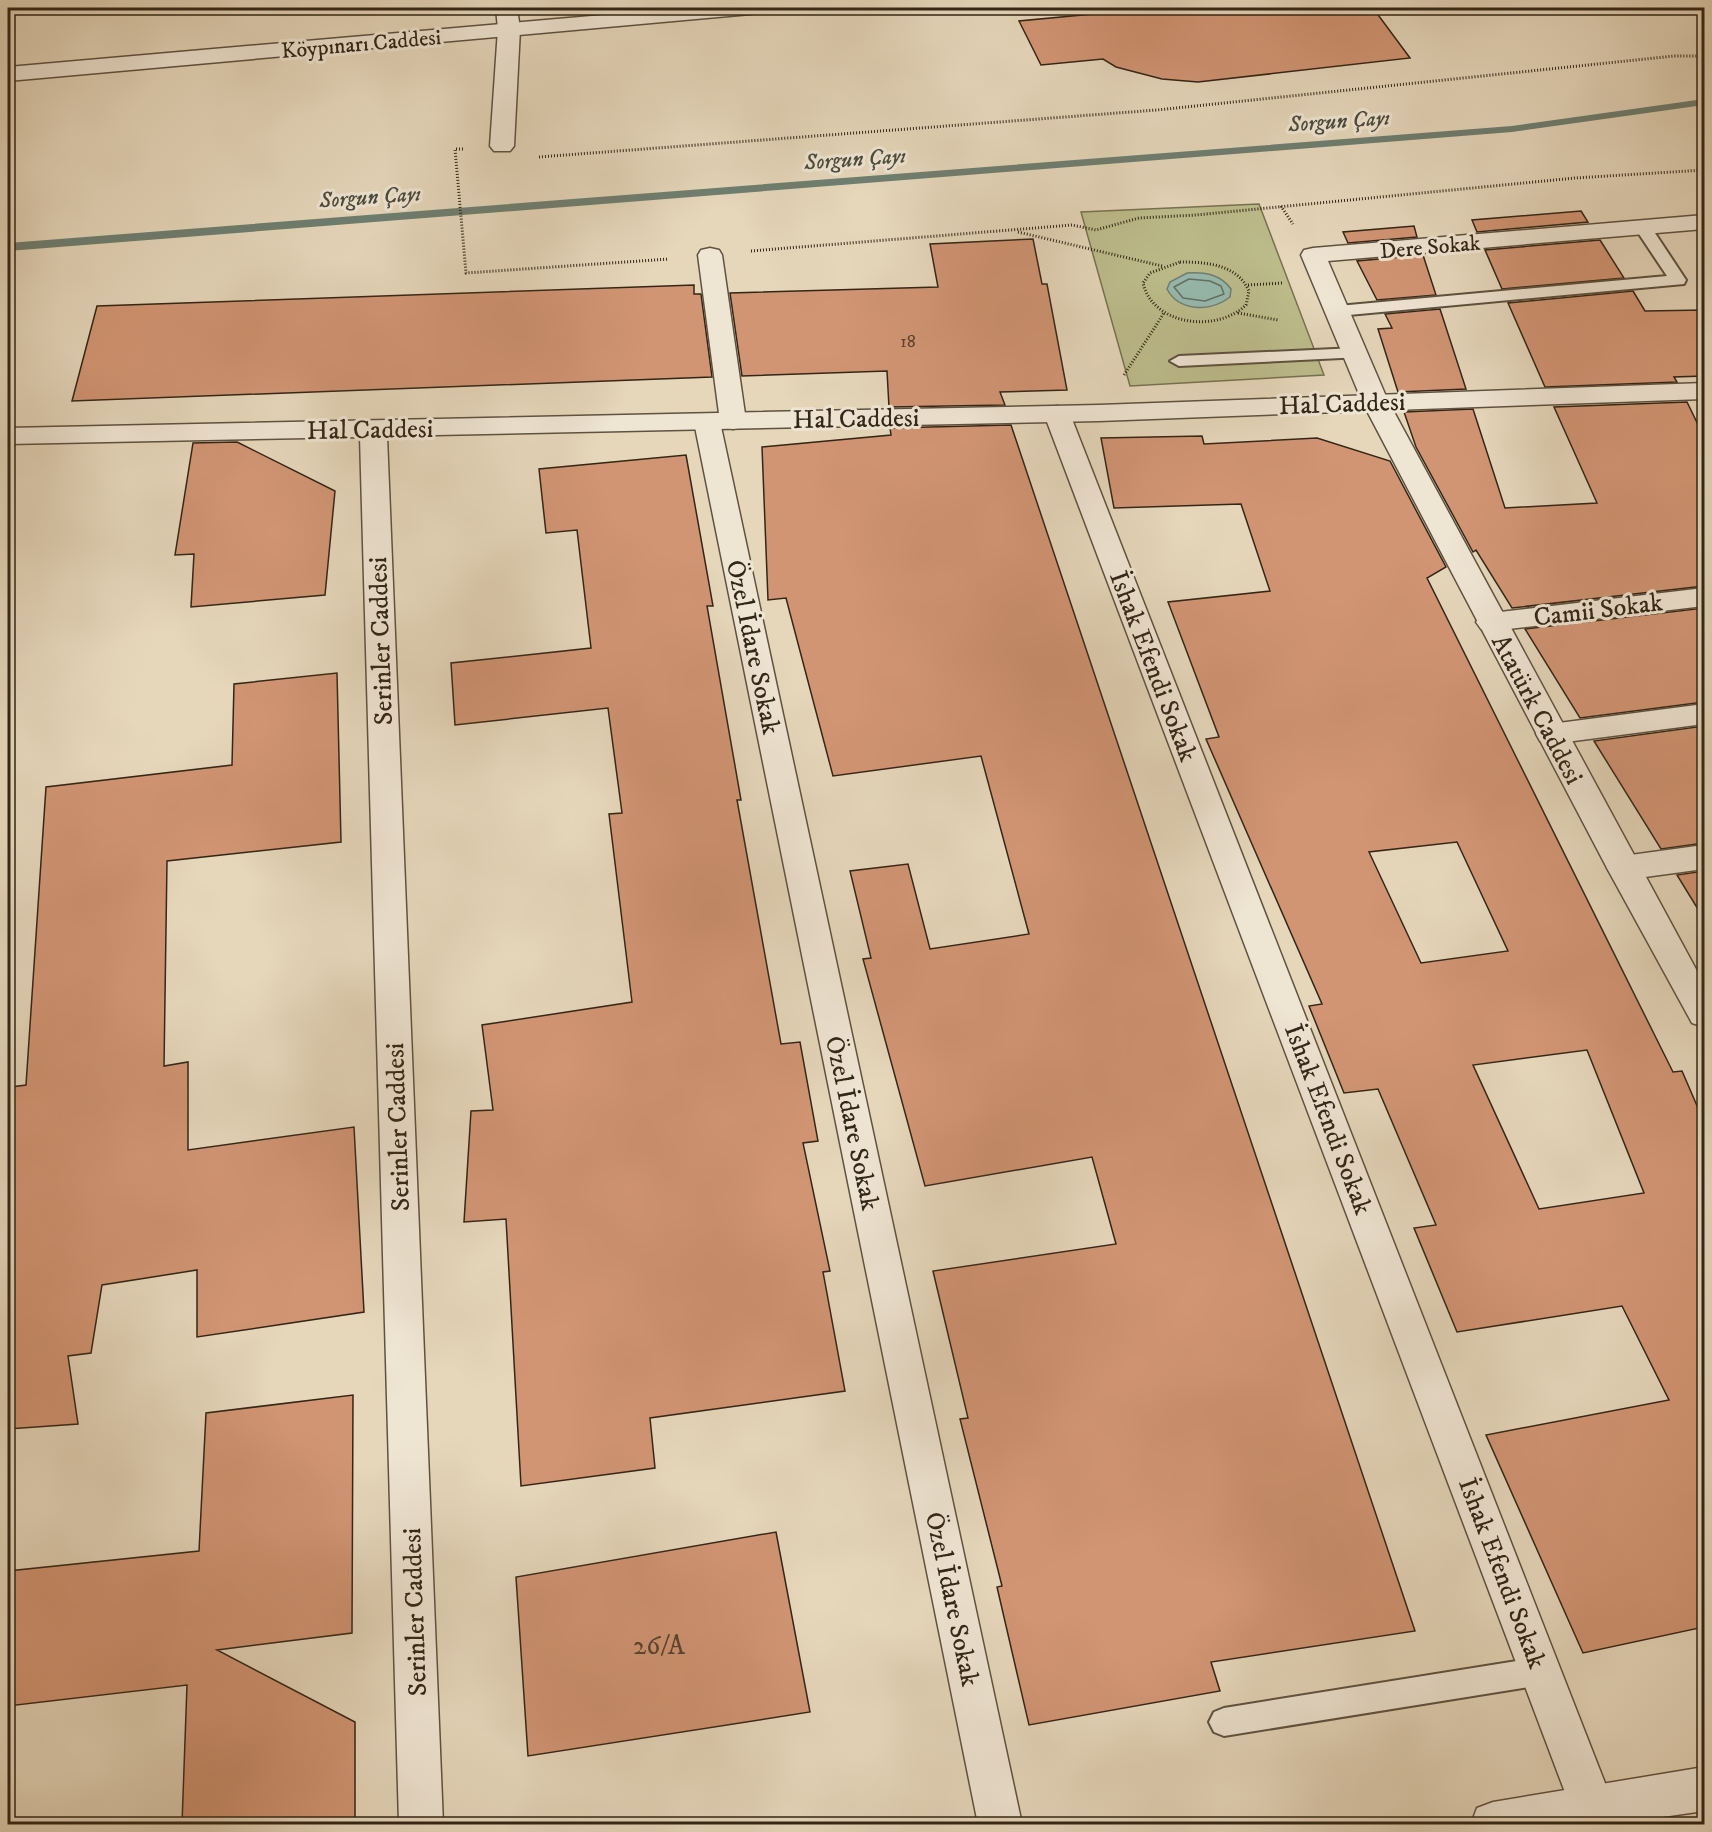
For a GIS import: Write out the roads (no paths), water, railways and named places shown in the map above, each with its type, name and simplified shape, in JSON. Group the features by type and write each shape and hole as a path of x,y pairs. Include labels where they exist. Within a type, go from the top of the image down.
{"street":[{"name":"Köypınarı Caddesi","path":"8,75 508,18 750,8"},
{"path":"502,146 508,18"},
{"name":"Dere Sokak","path":"1375,401 1313,255 1643,228 1700,228"},
{"name":"Özel İdare Sokak","path":"710,255 720,421 1000,1824"},
{"name":"Hal Caddesi","path":"8,436 1099,413 1375,401 1704,391"},
{"name":"Atatürk Caddesi","path":"1375,401 1551,734 1704,1014"},
{"name":"İshak Efendi Sokak","path":"1057,414 1596,1815"},
{"name":"Serinler Caddesi","path":"373,429 421,1824"},
{"name":"Camii Sokak","path":"1491,622 1704,597"},
{"path":"1551,734 1704,714"},
{"path":"1623,868 1704,857"},
{"path":"1493,1824 1596,1815 1704,1789"}],"lane":[{"path":"1338,311 1678,280 1643,228"},
{"path":"1179,361 1356,353"},
{"path":"1224,1722 1541,1671"}],"water":[{"path":"1187,273 1217,277 1231,289 1230,297 1205,307 1187,306 1179,302 1167,289 1170,282"}],"waterway":[{"name":"Sorgun Çayı","path":"8,247 1512,129 1704,102"}]}
